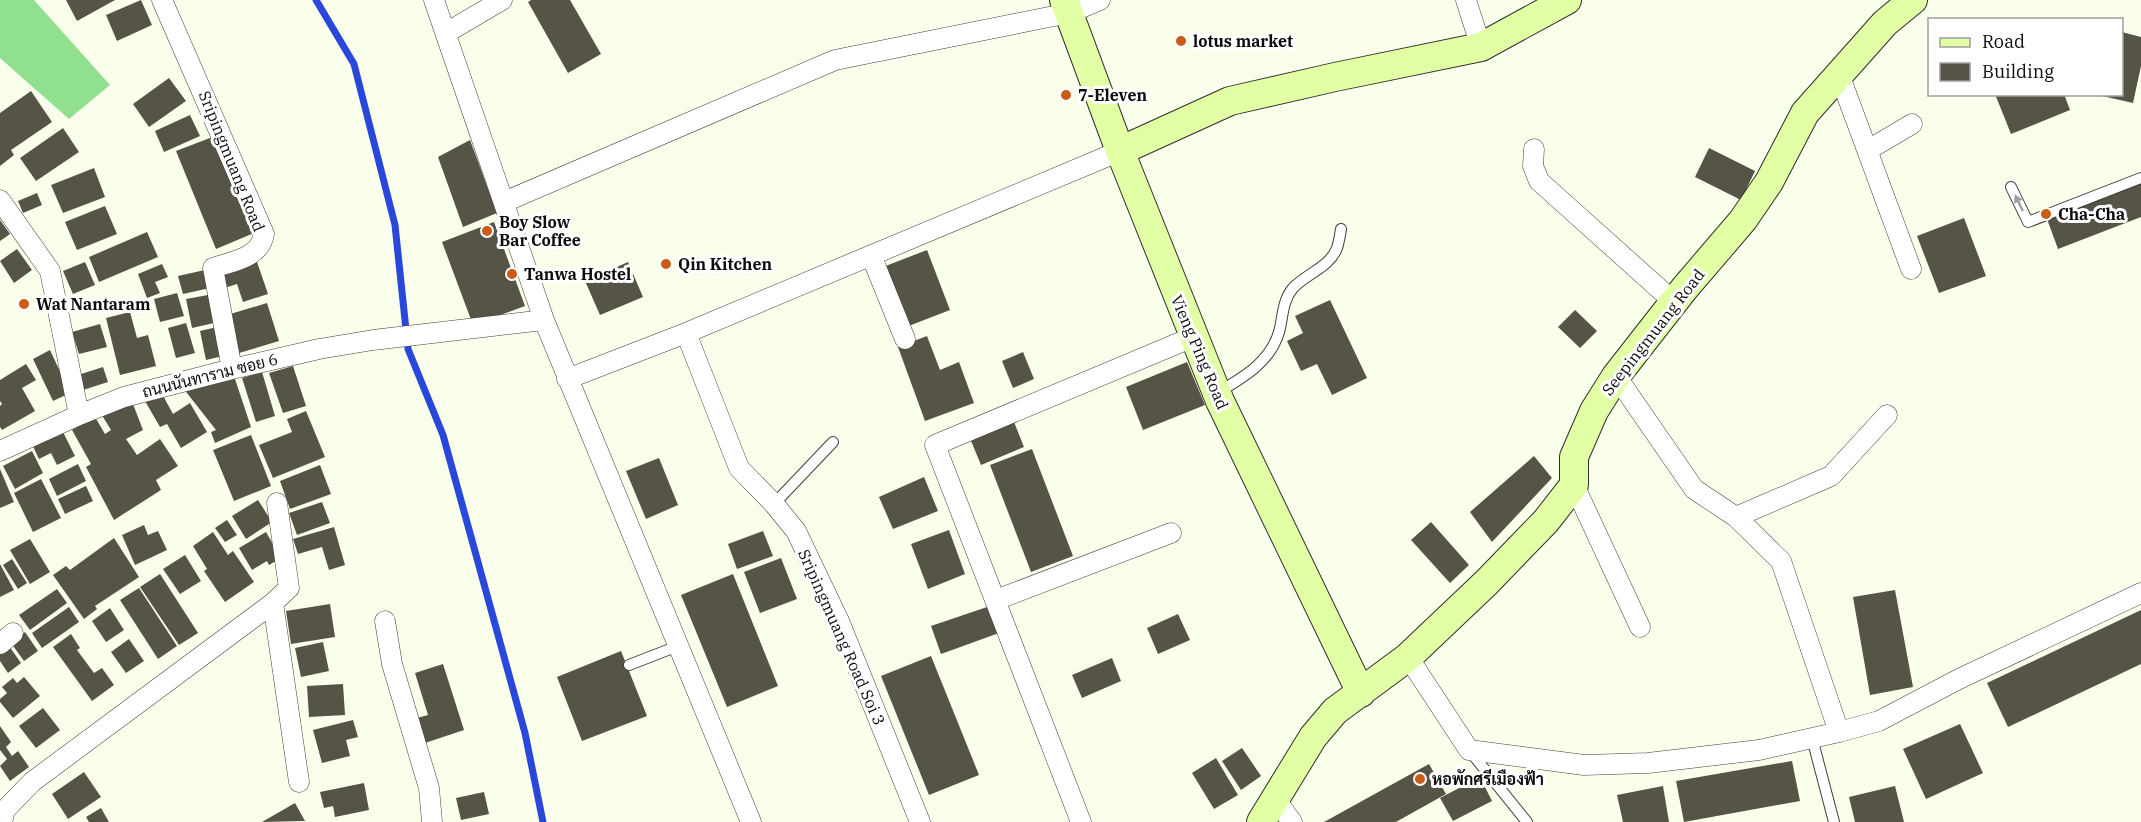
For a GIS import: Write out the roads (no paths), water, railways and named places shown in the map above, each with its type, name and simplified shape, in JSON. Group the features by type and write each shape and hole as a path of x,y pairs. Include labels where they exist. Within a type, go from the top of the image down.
{"street":[{"name":"Sripingmuang Road","path":"162,0 264,234 261,245 255,253 213,268 232,369"},
{"path":"434,0 544,320 751,822"},
{"path":"446,33 502,0"},
{"path":"504,202 835,60 1100,0"},
{"path":"1466,0 1481,47"},
{"path":"567,379 686,333 1120,151 1230,101 1481,47 1567,0"},
{"name":"Seepingmuang Road","path":"1574,485 1574,457 1594,411 1616,376 1749,210 1769,182 1805,112 1885,23 1913,0"},
{"name":"Vieng Ping Road","path":"1066,6 1120,151 1217,394 1362,693"},
{"path":"1839,74 1911,269"},
{"path":"1868,150 1912,124"},
{"path":"1534,149 1533,166 1539,182 1674,302"},
{"path":"0,200 50,271 79,415"},
{"path":"872,255 905,339"},
{"name":"ถนนนันทาราม ซอย 6","path":"0,451 124,397 232,369 319,349 373,340 544,320"},
{"name":"Sripingmuang Road Soi 3","path":"686,333 739,468 774,504 796,531 839,621 920,822"},
{"path":"1081,822 935,445 1193,337"},
{"path":"1616,376 1694,489 1736,517 1781,561 1839,732"},
{"path":"1736,517 1831,476 1887,414"},
{"path":"1292,822 1268,811 1313,737 1335,711 1362,693 1407,657 1486,583 1546,521 1574,485 1640,627"},
{"path":"2,822 5,810 32,782 273,603 289,588 277,503"},
{"path":"996,600 1171,533"},
{"path":"1407,657 1469,750 1584,765 1648,763 1759,750 1879,721 1959,678 2141,593"},
{"path":"273,603 299,782"},
{"path":"385,621 392,664 429,788 432,822"}],"lane":[{"path":"2011,187 2028,222 2141,178"},
{"path":"1217,394 1257,366 1273,348 1285,302 1292,289 1321,268 1337,249 1341,229"},
{"path":"774,504 833,442"},
{"path":"629,665 678,646"},
{"path":"1812,738 1833,822"},
{"path":"1469,750 1527,822"}],"waterway":[{"path":"316,0 354,64 395,225 408,349 443,435 525,733 543,822"}],"place":[{"name":"lotus market","path":"1181,41"},
{"name":"7-Eleven","path":"1066,95"},
{"name":"Cha-Cha","path":"2046,214"},
{"name":"Boy Slow Bar Coffee","path":"487,231"},
{"name":"Qin Kitchen","path":"666,264"},
{"name":"Tanwa Hostel","path":"512,274"},
{"name":"Wat Nantaram","path":"24,304"},
{"name":"หอพักศรีเมืองฟ้า","path":"1420,779"}]}
